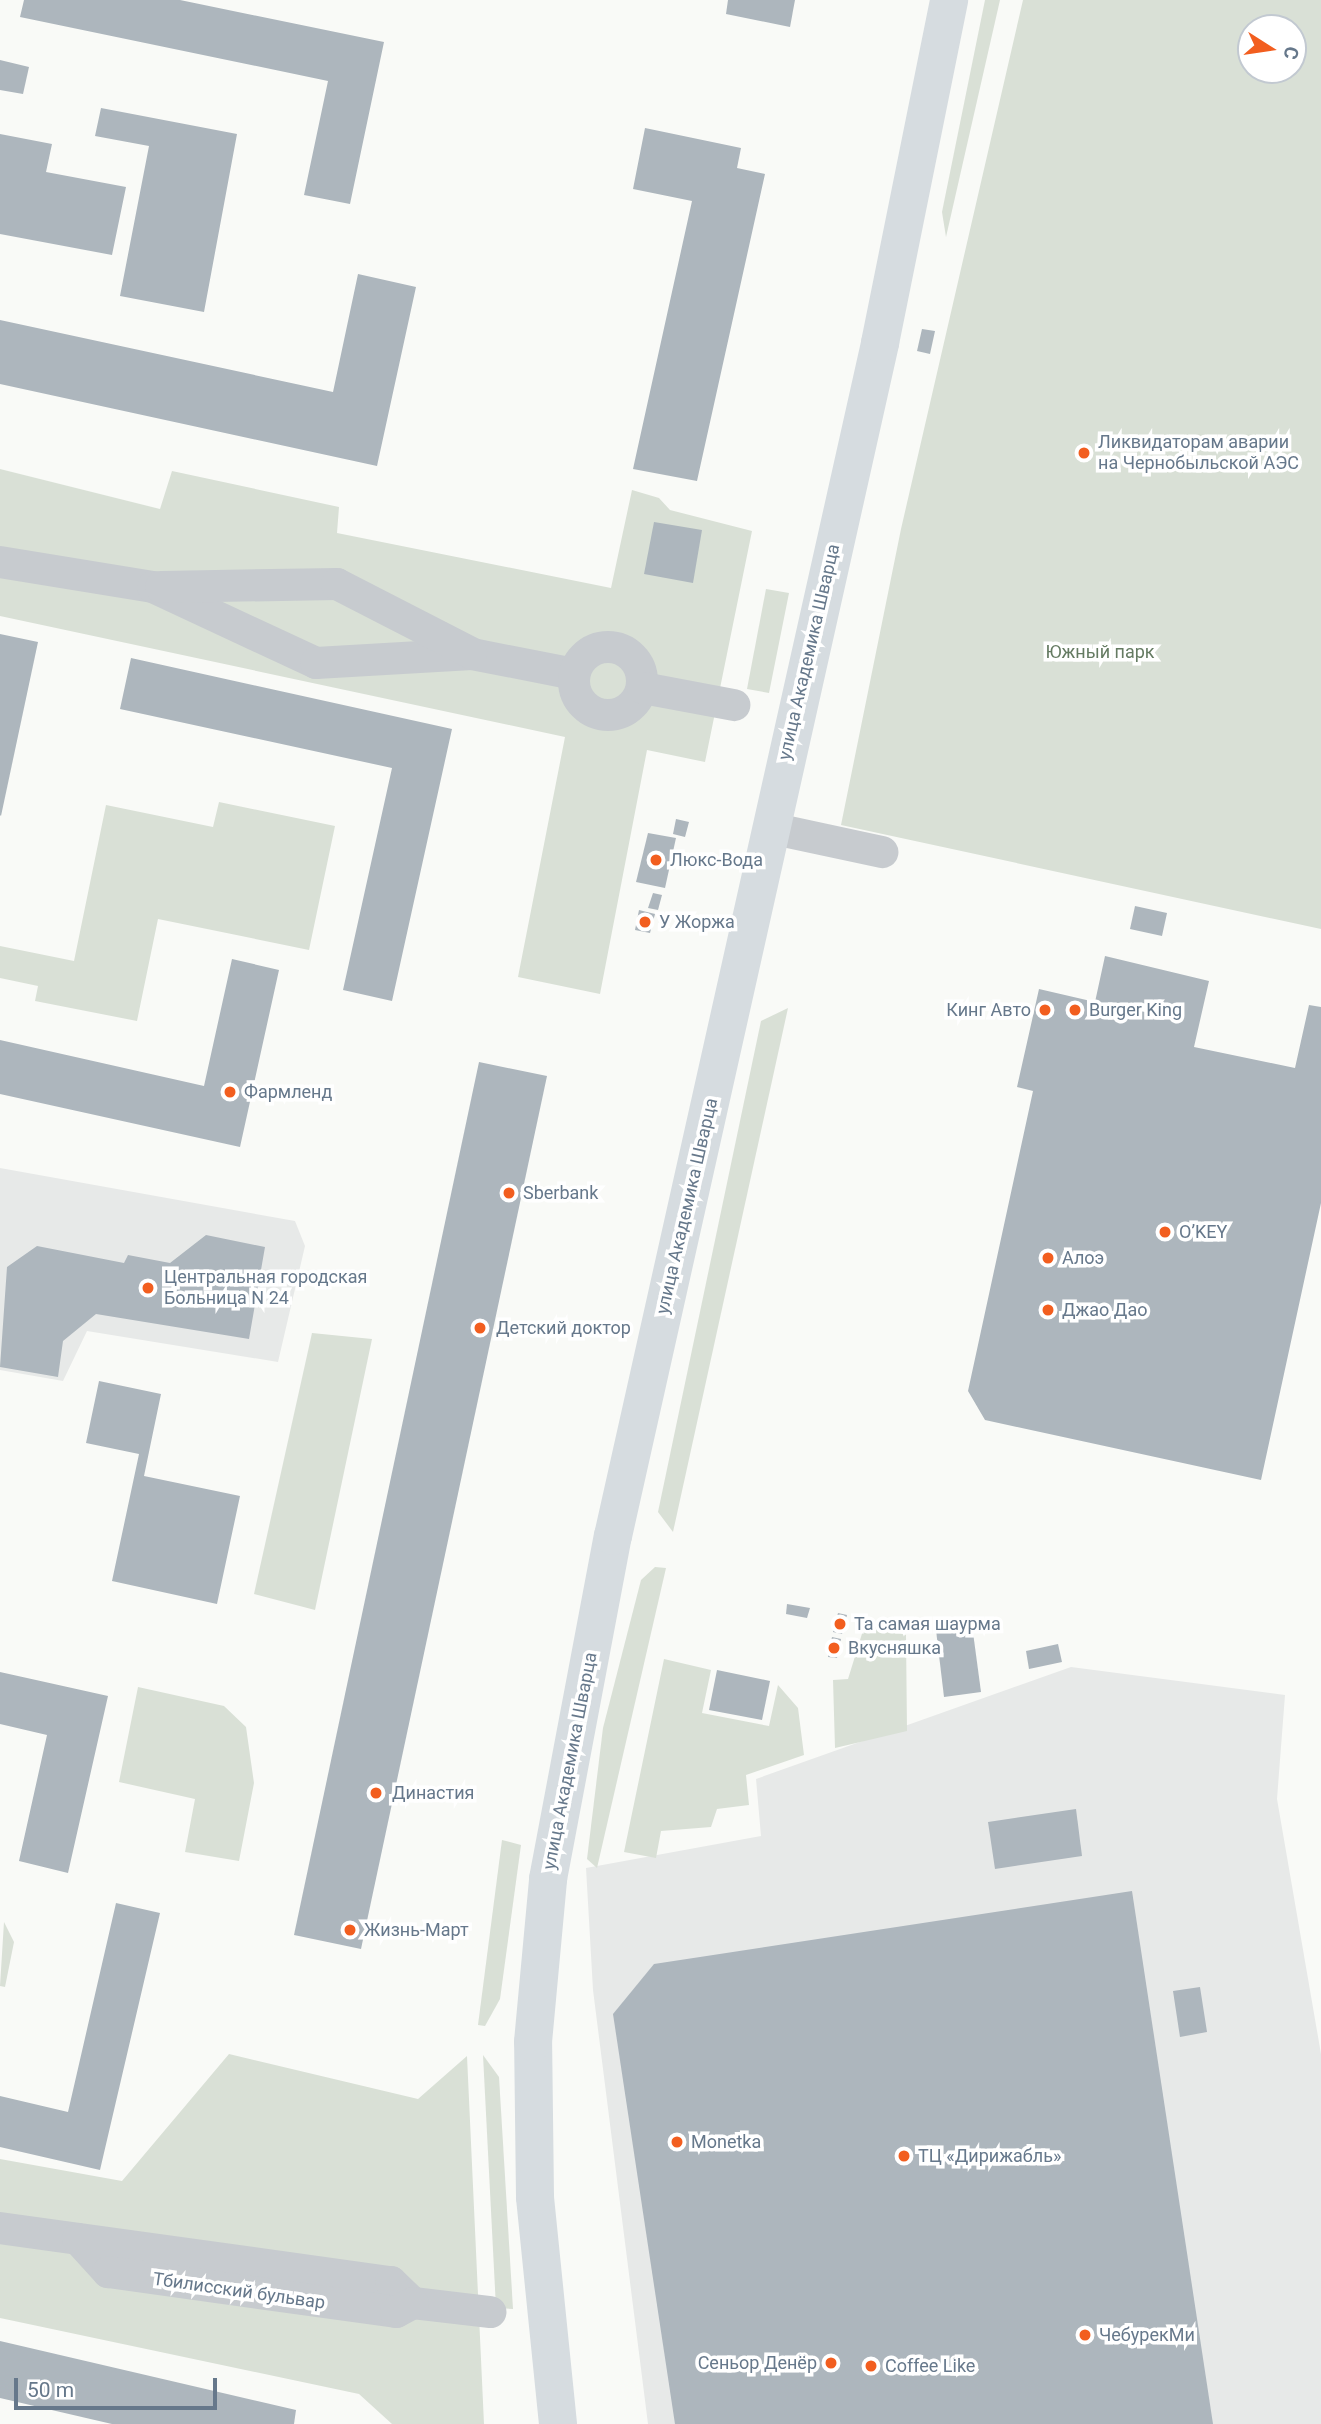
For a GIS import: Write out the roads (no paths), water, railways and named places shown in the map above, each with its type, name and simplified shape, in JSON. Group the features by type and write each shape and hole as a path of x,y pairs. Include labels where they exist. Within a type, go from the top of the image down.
{"street":[{"name":"улица Академика Шварца","path":"558,2424 535,2197 533,2042 548,1879 612,1536 880,343 949,0"},
{"path":"0,562 153,587 337,584 472,654"},
{"path":"153,587 316,663 472,654 574,674"},
{"path":"615,646 638,662 643,688 628,711 601,716 579,701 574,674 589,652 615,646"},
{"path":"643,688 734,705"},
{"path":"770,828 881,852"},
{"name":"Тбилисский бульвар","path":"0,2228 391,2282 414,2303 490,2312"}],"place":[{"name":"Ликвидаторам аварии на Чернобыльской АЭС","path":"1084,453"},
{"name":"Люкс-Вода","path":"656,860"},
{"name":"У Жоржа","path":"645,922"},
{"name":"Кинг Авто","path":"1045,1010"},
{"name":"Burger King","path":"1075,1010"},
{"name":"Фармленд","path":"230,1092"},
{"name":"Sberbank","path":"509,1193"},
{"name":"O’KEY","path":"1165,1232"},
{"name":"Алоэ","path":"1048,1258"},
{"name":"Центральная городская Больница N 24","path":"148,1288"},
{"name":"Джао Дао","path":"1048,1310"},
{"name":"Детский доктор","path":"480,1328"},
{"name":"Та самая шаурма","path":"840,1624"},
{"name":"Вкусняшка","path":"834,1648"},
{"name":"Династия","path":"376,1793"},
{"name":"Жизнь-Март","path":"350,1930"},
{"name":"Monetka","path":"677,2142"},
{"name":"ТЦ «Дирижабль»","path":"904,2156"},
{"name":"ЧебурекМи","path":"1085,2335"},
{"name":"Сеньор Денёр","path":"831,2363"},
{"name":"Coffee Like","path":"871,2366"}],"park label":[{"name":"Южный парк","path":"1100,652"}]}
